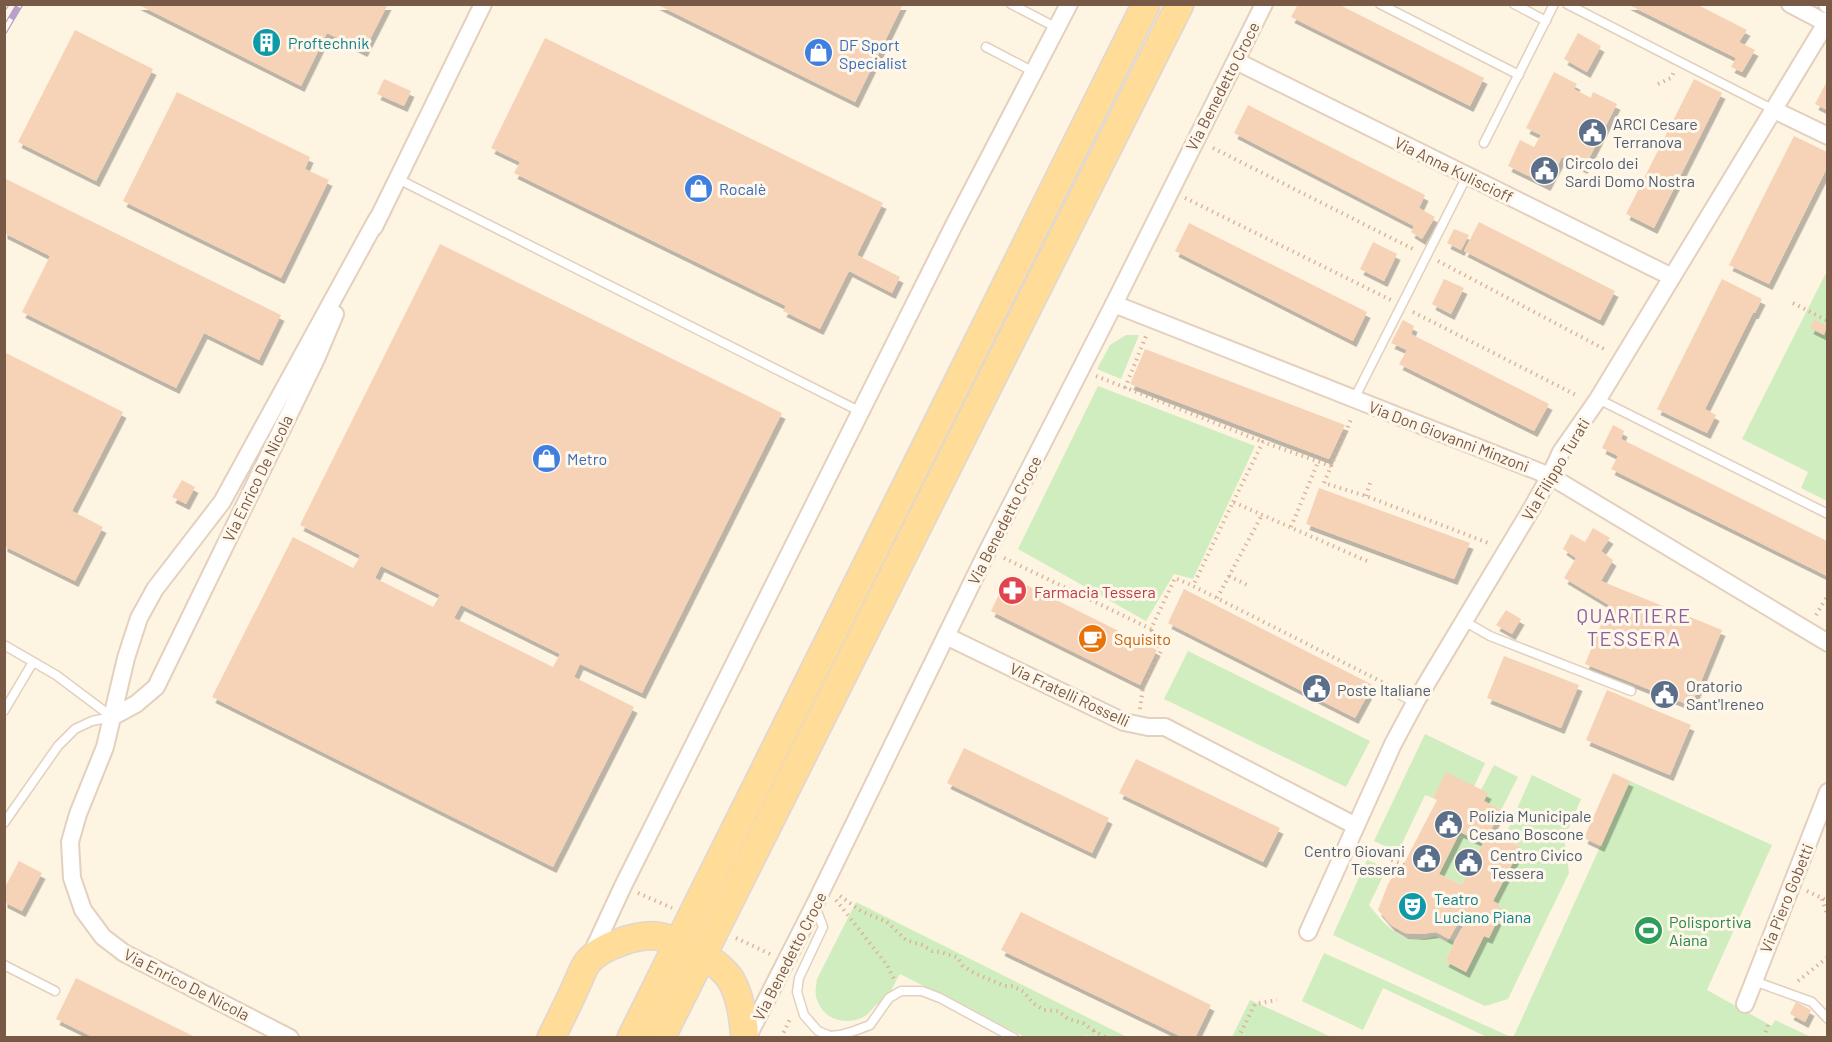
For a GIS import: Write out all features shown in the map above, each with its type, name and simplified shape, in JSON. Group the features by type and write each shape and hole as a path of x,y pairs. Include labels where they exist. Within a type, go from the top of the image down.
{"main road":[{"path":"632,1038 1146,4"},
{"path":"661,1038 1179,4"},
{"name":"Via Benedetto Croce","path":"587,963 600,952 628,940 645,936 661,937 702,955 720,968 730,980 740,1000 746,1038"},
{"path":"551,1038 587,963"}],"street":[{"name":"Via Enrico De Nicola","path":"112,717 136,704 156,687 316,359 396,178 483,4"},
{"path":"587,963 623,886 955,223 1069,4"},
{"name":"Via Benedetto Croce","path":"746,1038 814,906 988,550 1264,4"},
{"path":"1790,4 1827,22"},
{"name":"Via Filippo Turati","path":"1308,932 1393,744 1409,697 1464,621 1550,476 1561,452 1597,401 1827,22"},
{"name":"Via Anna Kuliscioff","path":"1236,61 1672,277"},
{"path":"1774,110 1827,136"},
{"name":"Via Enrico De Nicola","path":"290,1038 124,953 103,937 83,910 72,878 70,842 78,814 105,747 126,658 139,618 155,589 222,502 377,219"},
{"name":"Via Don Giovanni Minzoni","path":"1114,304 1550,476 1827,643"},
{"name":"Via Fratelli Rosselli","path":"946,636 1124,722 1148,727 1165,727 1353,834"},
{"name":"Via Piero Gobetti","path":"1745,1004 1827,792"}],"lane":[{"path":"1011,4 1057,28"},
{"path":"1380,4 1519,75"},
{"path":"1514,4 1546,21"},
{"path":"1484,143 1554,4"},
{"path":"1567,4 1774,110"},
{"path":"986,47 1034,72"},
{"path":"1354,399 1467,176"},
{"path":"396,178 861,412"},
{"path":"1597,401 1827,514"},
{"path":"1464,621 1490,636 1631,691"},
{"path":"4,645 56,675 112,717"},
{"path":"4,711 33,662"},
{"path":"4,823 58,746 75,729 92,721 112,717"},
{"path":"814,906 823,927 799,978 797,992 804,1015 818,1031 830,1036 854,1031 870,1024"},
{"path":"4,964 56,991"},
{"path":"1754,981 1812,1002 1827,1018"},
{"path":"863,1038 889,998 901,991 922,991 940,998 1014,1038"}],"path":[{"path":"1195,139 1623,358"},
{"path":"1170,190 1597,401"},
{"path":"1793,303 1827,321"},
{"path":"1125,388 1141,348"},
{"path":"1101,378 1263,442 1331,466"},
{"path":"1348,426 1324,483 1366,496 1481,541"},
{"path":"1193,586 1263,442"},
{"path":"1291,528 1318,462"},
{"path":"1366,496 1370,483"},
{"path":"1233,502 1367,561"},
{"path":"1217,598 1262,515"},
{"path":"988,550 1151,629 1161,651 1143,687"},
{"path":"1229,576 1246,585"},
{"path":"1151,629 1175,578 1377,679"},
{"path":"1353,834 1404,865"},
{"path":"824,885 887,965 901,991"},
{"path":"824,885 861,911 887,922 906,940 932,951 957,957 963,966 974,973 1005,987 1013,986 1024,992 1033,1003 1044,1010 1058,1011 1068,1019 1083,1023 1107,1038"},
{"path":"1822,898 1827,917"},
{"path":"736,938 767,952"},
{"path":"1785,992 1827,953"},
{"path":"1238,1038 1254,1004 1277,1000"},
{"path":"781,1038 793,1014"},
{"path":"1764,1038 1768,1024"},
{"path":"1094,1031 1094,1038"}],"green space":[{"path":"1827,271 1827,501 1801,488 1808,472 1742,439"},
{"path":"1126,335 1139,335 1121,379 1097,369 1110,345"},
{"path":"1098,386 1255,446 1193,579 1174,574 1146,621 1018,549"},
{"path":"1188,651 1370,741 1346,787 1164,699"},
{"path":"1425,734 1485,763 1474,787 1446,773 1433,798 1425,795 1398,852 1374,841"},
{"path":"1494,765 1518,777 1501,810 1484,801 1481,790"},
{"path":"1532,775 1581,799 1564,839 1569,873 1508,999 1485,1006 1333,935 1367,860 1387,868 1369,905 1382,921 1405,937 1424,939 1435,936 1447,942 1449,939 1455,942 1445,961 1466,972 1484,936 1489,938 1498,919 1494,917 1500,905 1493,901 1521,847 1504,838"},
{"name":"Polisportiva Aiana","path":"1630,781 1772,845 1707,990 1772,1026 1775,1020 1811,1037 1513,1038"},
{"path":"1460,832 1483,843 1462,885 1439,874"},
{"path":"856,902 1127,1037 1085,1035 1084,1038 1025,1037 900,974 888,996 866,1015 852,1021 838,1020 826,1014 821,1008 817,999 817,979"},
{"path":"1324,953 1511,1037 1487,1037 1383,988 1363,1030 1302,1001"},
{"path":"1250,1000 1325,1034 1332,1037 1232,1037"}],"building":[{"name":"Proftechnik","path":"137,4 388,4 364,51 327,33 301,86"},
{"name":"DF Sport Specialist","path":"656,4 903,4 855,102"},
{"path":"1298,4 1338,4 1484,78 1470,106 1291,17"},
{"path":"1627,4 1696,4 1747,30 1739,42 1755,50 1742,72 1731,67 1736,58"},
{"path":"75,30 153,69 96,181 18,142"},
{"path":"1578,33 1601,46 1587,72 1564,59"},
{"name":"Rocalè","path":"545,38 883,203 857,255 900,277 892,293 849,271 820,329 783,311 786,306 514,173 520,162 491,148"},
{"path":"1554,72 1577,84 1574,89 1591,98 1593,92 1617,104 1584,168 1562,157 1547,185 1508,166 1520,140 1534,147 1541,135 1526,128"},
{"path":"384,79 411,91 404,106 377,94"},
{"path":"1694,79 1722,93 1654,228 1626,214"},
{"path":"1827,81 1827,110 1815,104"},
{"path":"177,92 310,157 305,169 329,180 281,278 123,201"},
{"path":"1248,105 1425,195 1419,208 1435,217 1422,239 1411,232 1414,226 1234,133"},
{"path":"1794,136 1827,152 1827,168 1769,284 1729,265"},
{"path":"4,178 281,315 259,360 204,333 176,388 22,312 50,256 4,233"},
{"path":"1479,222 1615,291 1600,320 1464,251"},
{"path":"1189,223 1367,312 1353,341 1175,251"},
{"path":"1454,229 1469,235 1461,250 1447,243"},
{"path":"1373,242 1397,254 1384,281 1360,269"},
{"path":"440,244 782,413 642,693 580,664 574,677 634,707 553,867 212,697 293,537 353,568 357,562 360,555 300,525","holes":["381,566 440,595 433,607 375,578","461,605 560,654 553,667 454,618"]},
{"path":"1444,279 1464,288 1451,314 1432,304"},
{"path":"1722,279 1762,299 1705,409 1716,415 1707,433 1657,409"},
{"path":"1403,320 1414,326 1411,334 1549,404 1534,431 1399,364 1407,350 1391,343"},
{"path":"1814,320 1827,326 1824,335 1810,328"},
{"path":"1145,349 1345,425 1329,459 1130,384"},
{"path":"4,352 123,412 72,511 103,527 75,581 4,546"},
{"path":"1613,425 1624,431 1621,439 1827,541 1827,576 1611,469 1618,456 1602,448"},
{"path":"182,480 195,487 186,504 172,497"},
{"path":"1319,488 1470,543 1454,579 1306,524"},
{"path":"1593,528 1610,538 1601,551 1613,560 1601,581 1722,630 1691,706 1585,664 1609,605 1564,578 1576,558 1563,549 1571,534 1585,542"},
{"path":"1008,576 1157,650 1140,685 991,611"},
{"path":"1184,589 1373,685 1355,718 1168,623"},
{"path":"1506,610 1521,619 1512,634 1496,625"},
{"path":"1504,656 1579,685 1561,728 1487,698"},
{"path":"1607,690 1691,725 1670,775 1586,740"},
{"path":"964,748 1109,818 1092,853 947,783"},
{"path":"1136,759 1280,828 1263,862 1119,793"},
{"path":"1446,772 1488,793 1484,801 1501,810 1490,832 1521,847 1493,901 1500,905 1494,917 1498,919 1489,938 1484,936 1466,972 1445,961 1463,926 1458,923 1449,939 1436,932 1405,933 1391,925 1378,910 1388,884 1395,873 1399,873 1437,800 1433,798","holes":["1460,832 1483,843 1462,885 1439,874"]},
{"path":"1613,773 1630,781 1601,846 1584,838"},
{"path":"19,861 42,873 22,911 4,902 4,889"},
{"path":"1021,912 1211,1005 1195,1038 1184,1038 1001,950"},
{"path":"76,978 197,1038 95,1038 56,1019"},
{"path":"1796,1002 1811,1010 1805,1022 1790,1014"}],"railway":[{"path":"4,31 20,4"}],"place":[{"name":"Proftechnik","path":"267,42"},
{"name":"DF Sport Specialist","path":"818,53"},
{"name":"ARCI Cesare Terranova","path":"1592,132"},
{"name":"Circolo dei Sardi Domo Nostra","path":"1544,171"},
{"name":"Rocalè","path":"698,188"},
{"name":"Metro","path":"546,458"},
{"name":"Farmacia Tessera","path":"1013,591"},
{"name":"Squisito","path":"1093,638"},
{"name":"Poste Italiane","path":"1316,689"},
{"name":"Oratorio Sant'Ireneo","path":"1665,694"},
{"name":"Polizia Municipale Cesano Boscone","path":"1448,824"},
{"name":"Centro Giovani Tessera","path":"1426,859"},
{"name":"Centro Civico Tessera","path":"1469,863"},
{"name":"Teatro Luciano Piana","path":"1413,907"},
{"name":"Polisportiva Aiana","path":"1648,930"}],"district":[{"name":"QUARTIERE TESSERA","path":"1634,626"}]}
